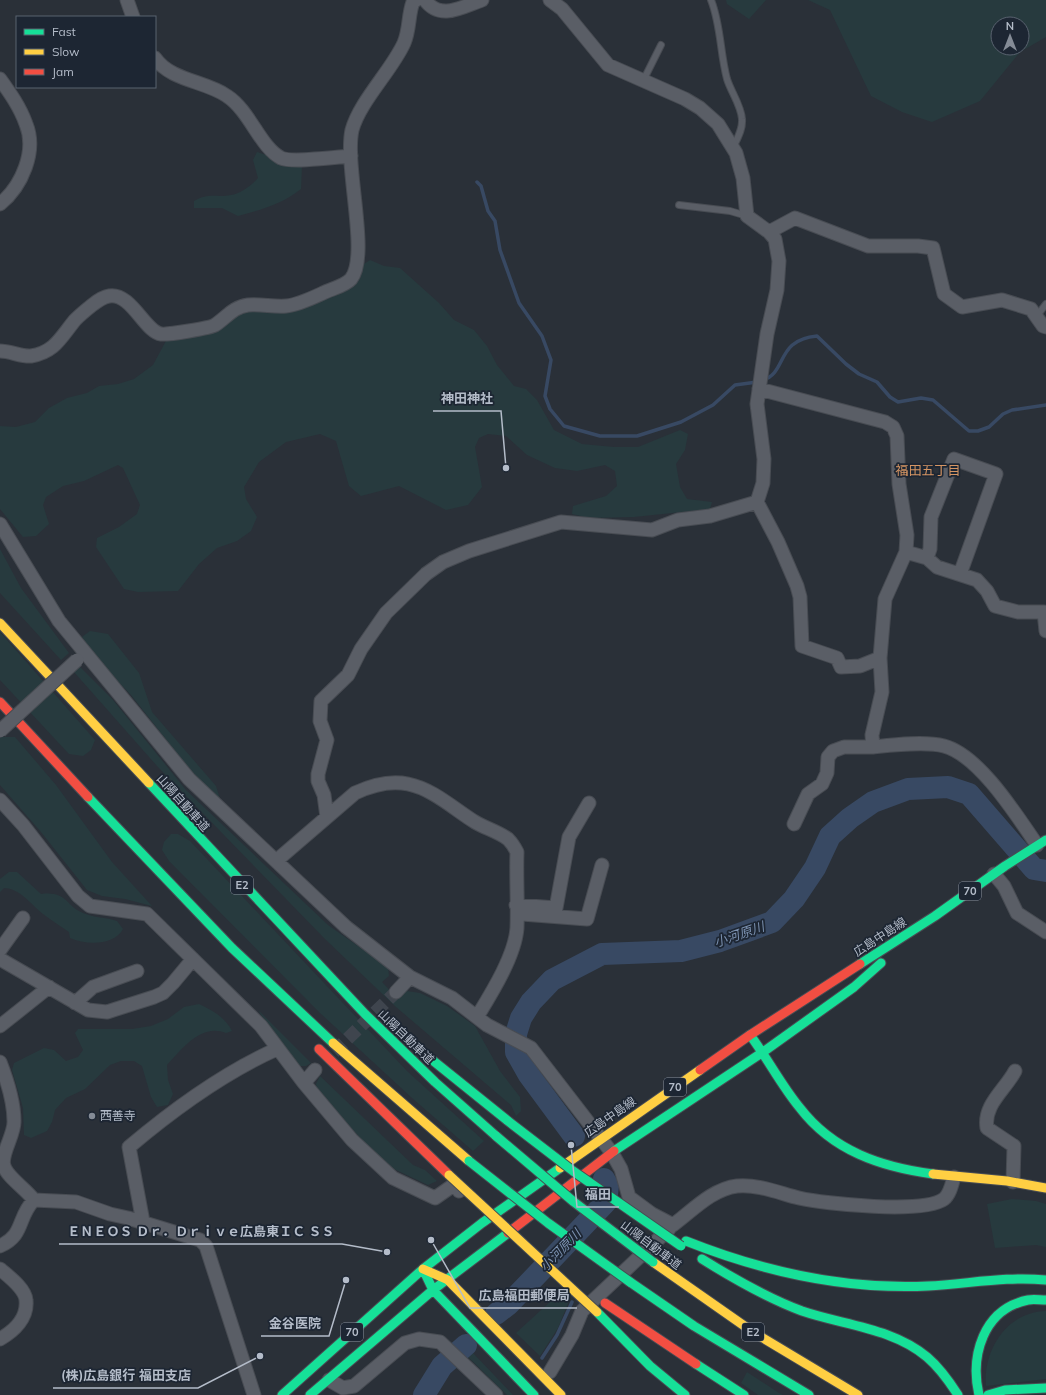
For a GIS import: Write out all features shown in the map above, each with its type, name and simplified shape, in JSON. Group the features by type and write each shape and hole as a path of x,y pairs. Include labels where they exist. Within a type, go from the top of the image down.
{"main road":[{"name":"山陽自動車道","path":"0,623 365,1014 496,1136 574,1202 715,1308 780,1350 858,1395"},
{"name":"E2","path":"0,702 150,864 219,935 322,1033 469,1161 548,1223 630,1282 694,1326 809,1395"},
{"name":"広島中島線","path":"282,1395 423,1269 482,1223 750,1034 935,916 1005,866 1038,845"},
{"path":"150,864 204,932 242,970"},
{"name":"広島中島線","path":"310,1395 433,1290 612,1153 763,1052 854,987 935,916"},
{"path":"293,938 391,1026"},
{"path":"750,1034 763,1052 785,1089 808,1119 830,1139 854,1154 879,1164 905,1171 1013,1182 1046,1188"},
{"path":"312,1042 378,1108 597,1312 650,1368 667,1384 685,1395"},
{"path":"421,1052 573,1171 639,1218 684,1244 722,1271 775,1300 804,1311 863,1326 899,1338 915,1347 940,1368 958,1395"},
{"path":"502,1224 605,1303 666,1345 744,1395"},
{"path":"684,1244 738,1262 791,1276 843,1284 916,1286 1019,1277 1046,1280"},
{"path":"423,1269 448,1280 561,1395"},
{"path":"423,1269 433,1290 534,1395"},
{"path":"979,1395 975,1380 974,1363 978,1345 986,1329 997,1316 1011,1307 1026,1300 1046,1300"},
{"path":"988,1395 1005,1390 1046,1388"}],"street":[{"path":"128,0 133,16"},
{"path":"0,351 29,356 47,352 59,341 76,318 99,300 110,295 120,297 138,312 153,331 160,334 204,329 214,325 235,308 266,304 287,306 311,299 349,281 356,271 358,246 351,156 353,129 373,91 404,43 409,28 411,8 413,2 416,0"},
{"path":"426,0 431,8 438,12 454,10 482,0"},
{"path":"550,0 562,9 608,65 643,82 685,99 700,108 718,124 733,148 743,178 748,216 769,232 775,239 779,261 777,290 767,334 757,404 758,424 764,459 763,483 757,502 778,542 797,586 800,597 802,646 837,658 841,667 860,666 880,658"},
{"path":"156,59 169,70 226,95 238,105 269,148 282,158 298,160 351,156"},
{"path":"0,79 19,108 27,125 30,143 28,156 21,179 7,198 0,204"},
{"path":"769,232 795,218 868,246 918,246 933,248 944,294 962,306 1002,300 1031,309 1043,326 1046,327"},
{"path":"759,389 885,422 893,427 898,436 899,484 907,535 906,552 885,598 880,658 882,692 872,736 873,746"},
{"path":"927,558 930,549 931,518 954,459 996,474 960,574"},
{"path":"328,816 324,795 318,781 318,774 328,740 320,722 321,701 348,675 361,650 386,613 426,574 444,562 469,551 561,522 652,530 678,520 710,516 757,502"},
{"path":"0,524 80,657 122,696 189,779 346,927 410,977 452,998 487,1025 530,1048 612,1153 621,1169 628,1197 652,1214 673,1226"},
{"path":"906,552 927,558 936,567 977,580 987,591 995,606 1018,612 1044,612 1046,632"},
{"path":"0,731 80,657"},
{"path":"794,824 808,794 822,784 827,773 828,757 833,750 844,747 914,744 942,745 956,750 979,770 1004,798 1038,845"},
{"path":"276,861 355,793 369,786 386,782 407,783 421,787 476,822 506,838 513,844 517,852 517,929 514,943 495,989 477,1017"},
{"path":"0,800 23,825 78,896 90,906 147,914 261,1026 304,1084 352,1140 394,1178 435,1198 455,1184 482,1223"},
{"path":"516,910 556,908 569,837 589,803"},
{"path":"516,910 587,919 602,865"},
{"path":"994,874 1004,886 1017,913 1046,932"},
{"path":"0,950 23,918"},
{"path":"0,959 88,1010 107,1012 163,993 193,959"},
{"path":"75,1003 93,987 137,971"},
{"path":"396,992 410,977"},
{"path":"0,1026 49,987"},
{"path":"143,1222 129,1147 159,1122 198,1094 262,1055 277,1049"},
{"path":"0,1062 12,1102 14,1122 12,1136 3,1159 4,1166 9,1174 28,1190 34,1200"},
{"path":"304,1084 315,1070"},
{"path":"1013,1182 1014,1146 993,1134 987,1128 986,1123 988,1108 1009,1082 1015,1071"},
{"path":"550,1372 572,1335 582,1311 673,1226 717,1192 736,1186 755,1186 800,1198 855,1206 929,1205 944,1198 949,1191 954,1177"},
{"path":"0,1246 11,1241 27,1206 34,1200 76,1202 110,1214 143,1222 200,1240 206,1246 254,1395"},
{"path":"0,1269 20,1288 26,1299 24,1313 17,1327 0,1339"},
{"path":"329,1380 343,1388 354,1386 405,1343 419,1339 440,1342 464,1363 496,1395"}],"lane":[{"path":"711,0 717,21 728,81 741,111 743,121 733,148"},
{"path":"643,82 661,45"},
{"path":"679,205 730,211 748,216"},
{"path":"1036,316 1046,304"}],"green space":[{"path":"726,0 766,0 749,19 727,4"},
{"path":"808,0 1046,0 1046,37 1030,46 1030,16 990,16 990,56 1017,56 980,101 932,122 902,112 871,96 830,10"},
{"path":"257,152 266,155 277,162 302,165 301,189 279,203 238,216 222,208 194,208 194,201 200,198 234,194 242,191 253,183 258,178 253,160"},
{"path":"370,260 384,266 400,268 439,303 454,320 474,330 487,346 497,365 514,386 526,389 537,400 554,430 582,444 614,447 638,447 680,430 688,434 685,450 676,464 680,487 687,499 712,502 710,509 634,517 589,518 572,514 573,506 606,496 617,486 615,471 605,465 577,471 555,468 527,455 506,436 488,434 479,438 475,447 482,487 468,505 446,510 399,486 361,496 349,486 336,441 320,434 286,442 259,462 244,487 246,499 257,517 251,531 237,541 217,548 199,564 178,591 138,592 124,589 96,547 97,538 119,527 137,514 140,505 123,468 118,465 84,481 63,486 46,497 43,505 49,524 36,536 23,537 0,509 0,426 16,427 35,422 49,408 67,398 87,393 99,386 118,384 134,379 153,365 167,339 245,310 352,286 361,277 361,266"},
{"path":"0,549 21,588 69,653 61,660 0,593"},
{"path":"90,631 108,634 139,673 152,712 216,786 222,805 187,766 131,695 99,662 82,637"},
{"path":"0,632 95,740 91,750 83,756 69,754 0,680"},
{"path":"80,667 113,700 186,790 328,925 388,967 389,976 382,982 397,998 407,991 420,993 447,1006 475,1026 500,1071 520,1097 521,1111 516,1116 511,1105 396,1007 324,938 157,766 74,672"},
{"path":"15,737 56,785 112,862 152,906 125,899 102,896 87,890 41,832 0,785 0,738"},
{"path":"171,834 178,834 190,841 407,1071 484,1141 473,1151 412,1098 320,1013 169,861 162,850 164,842"},
{"path":"9,872 17,872 41,894 50,894 61,897 83,913 117,921 123,929 119,935 106,941 91,943 70,938 69,932 43,914 20,894 4,888 0,892 0,879"},
{"path":"199,1004 213,1011 222,1018 232,1031 226,1033 217,1031 208,1032 200,1035 186,1045 167,1065 168,1080 173,1094 168,1105 157,1107 151,1097 142,1066 134,1061 121,1061 110,1065 85,1089 66,1098 55,1110 52,1122 47,1131 31,1138 24,1135 23,1108 12,1070 14,1063 44,1048 54,1050 66,1061 78,1057 83,1050 75,1033 78,1029 132,1029 151,1026 168,1019 184,1007"},
{"path":"258,1010 311,1063 306,1066 298,1066 285,1051"},
{"path":"320,1076 413,1165 425,1170 437,1181 428,1185 394,1169 368,1146 317,1092 316,1084"},
{"path":"1012,1199 1036,1201 1046,1204 1046,1247 1036,1245 995,1248 987,1204"},
{"path":"563,1290 571,1296 558,1328 540,1356 516,1333"},
{"path":"1046,1311 1046,1379 986,1386 986,1372 989,1359 993,1347 1000,1335 1020,1318 1032,1313"},
{"path":"473,1353 513,1395 507,1395 468,1357"},
{"path":"747,1372 783,1395 758,1395 741,1383"}],"waterway":[{"path":"477,182 481,186 488,211 495,221 500,250 519,303 542,336 551,360 545,396 550,409 564,426 600,436 637,436 681,422 713,405 735,385 757,382"},
{"path":"763,380 771,376 794,343 817,336 846,364 859,374 877,382 890,397 898,402 921,398 933,400 969,431 978,431 989,427 1003,414 1012,410 1046,405"},
{"name":"小河原川","path":"574,1136 529,1075 516,1052 516,1034 521,1018 531,1002 552,980 602,954 681,951 720,941 772,922 794,899 815,868 830,836 850,818 873,802 908,789 948,787 969,794 1034,869 1046,871"},
{"name":"小河原川","path":"496,1314 509,1304 606,1202 608,1186 604,1179"},
{"path":"542,1358 557,1335 572,1302"},
{"name":"小河原川","path":"424,1395 442,1366 466,1345"}],"tunnel":[{"path":"334,1052 396,992"}],"traffic: fast":[{"path":"149,783 365,1014 435,1082 496,1136"},
{"path":"88,797 232,948 333,1043"},
{"path":"860,964 935,916 1005,866 1046,840"},
{"path":"614,1151 763,1052 854,987 881,963"},
{"path":"750,1035 793,1099 813,1123 827,1135 843,1146 877,1161 895,1167 933,1174"},
{"path":"431,1059 508,1121"},
{"path":"508,1121 573,1171 681,1246"},
{"path":"496,1136 574,1202 653,1262"},
{"path":"469,1161 548,1223 630,1282"},
{"path":"282,1395 423,1269 482,1223 560,1168"},
{"path":"310,1395 433,1290 508,1233"},
{"path":"686,1241 745,1262 805,1277 835,1282 866,1285 928,1286 1016,1279 1046,1280"},
{"path":"702,1259 751,1288 789,1306 818,1316 883,1333 914,1347 936,1366 958,1395"},
{"path":"423,1269 433,1290 534,1395"},
{"path":"630,1282 694,1326 809,1395"},
{"path":"979,1395 977,1380 979,1350 983,1336 990,1324 1000,1313 1013,1305 1028,1300 1046,1300"},
{"path":"597,1312 650,1366 685,1395"},
{"path":"696,1364 744,1395"},
{"path":"988,1395 1005,1390 1046,1388"}],"traffic: slow":[{"path":"0,623 149,783"},
{"path":"333,1043 469,1161"},
{"path":"560,1168 700,1070"},
{"path":"933,1174 1007,1181 1046,1188"},
{"path":"449,1175 597,1312"},
{"path":"653,1262 753,1332 858,1395"},
{"path":"423,1269 448,1280 561,1395"}],"traffic: jam":[{"path":"0,702 88,797"},
{"path":"700,1070 750,1035 860,964"},
{"path":"319,1049 449,1175"},
{"path":"508,1233 614,1151"},
{"path":"605,1303 696,1364"}],"place":[{"name":"神田神社","path":"506,468"},
{"name":"西善寺","path":"92,1116"},
{"name":"福田","path":"571,1145"},
{"name":"広島福田郵便局","path":"431,1240"},
{"name":"ＥＮＥＯＳ Ｄｒ．Ｄｒｉｖｅ広島東ＩＣ ＳＳ","path":"387,1252"},
{"name":"金谷医院","path":"346,1280"},
{"name":"(株)広島銀行 福田支店","path":"260,1356"}],"district":[{"name":"福田五丁目","path":"928,470"}]}
